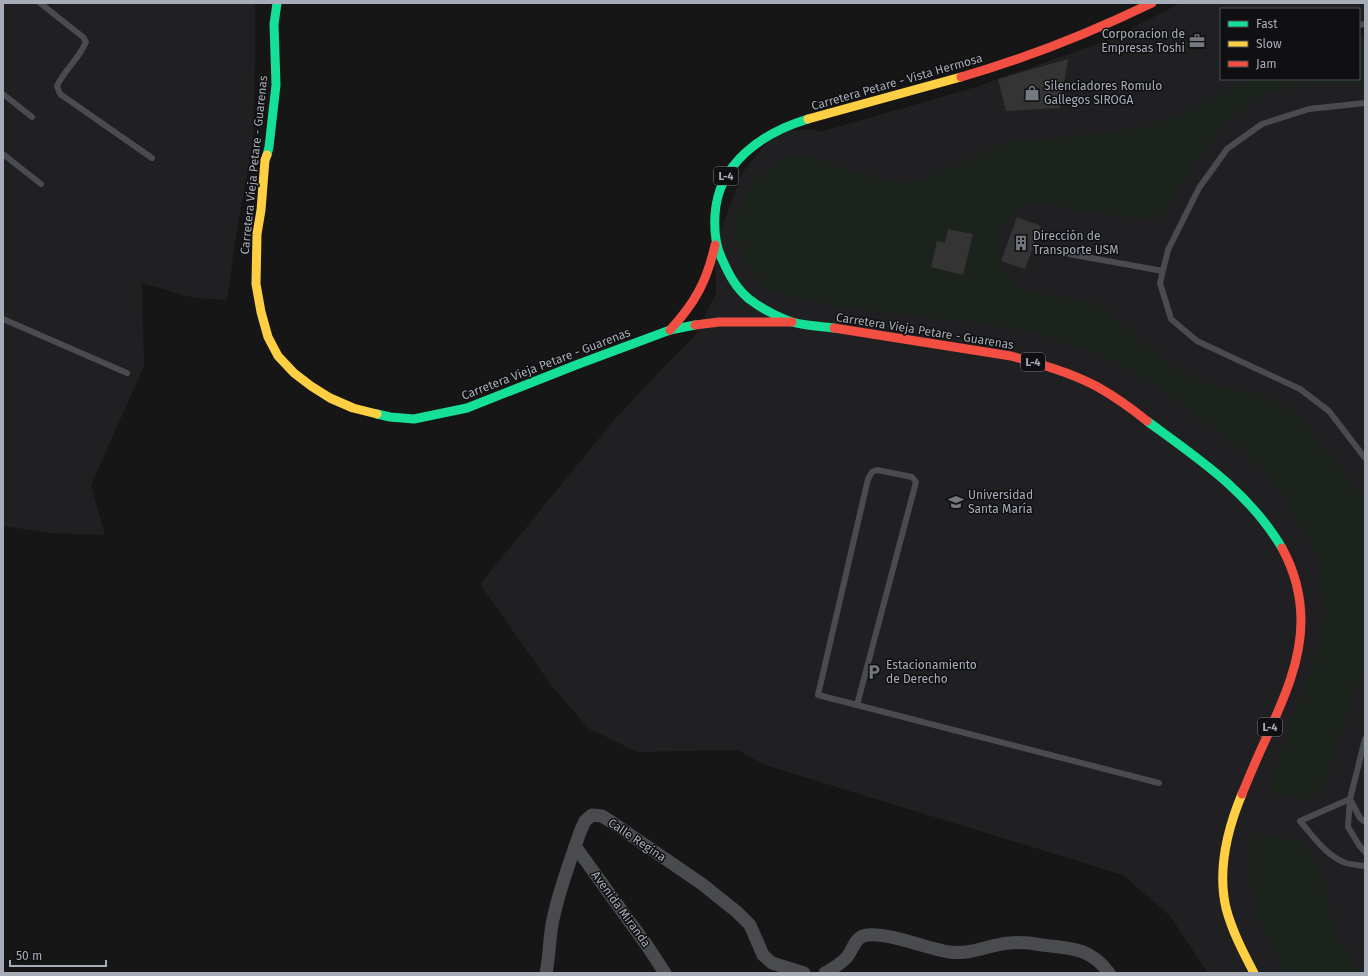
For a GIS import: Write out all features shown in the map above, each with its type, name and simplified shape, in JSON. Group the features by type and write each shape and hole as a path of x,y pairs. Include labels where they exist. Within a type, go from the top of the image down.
{"main road":[{"name":"Carretera Vieja Petare - Guarenas","path":"277,3 274,24 276,85 269,147 265,160 261,210 257,234 256,284 261,312 268,337 278,356 294,373 330,398 353,408 390,417 414,419 467,408 670,330 719,322 792,322 1011,356 1038,363 1085,380 1101,388 1134,410 1188,449 1238,492 1260,515 1281,543 1293,570 1299,591 1302,624 1300,642 1290,679 1228,830 1224,849 1223,886 1226,902 1238,942 1254,973"},
{"name":"Carretera Petare - Vista Hermosa","path":"715,245 714,220 716,206 719,190 726,176 744,154 772,135 811,118 914,91 1030,55 1069,40 1152,3"},
{"path":"670,330 684,315 701,290 709,271 715,245"},
{"name":"L-4","path":"715,245 730,278 743,295 761,308 792,322"}],"street":[{"name":"Calle Regina","path":"546,973 554,915 575,846 585,821 592,815 602,816 702,884 737,912 750,926 762,955 772,963 804,973"},
{"name":"Avenida Miranda","path":"575,846 665,973"},
{"path":"825,973 836,967 846,958 861,937 871,934 949,952 966,953 986,947 1009,943 1027,943 1072,948 1090,955 1102,963 1109,973"}],"lane":[{"path":"40,3 83,37 86,42 83,49 60,79 57,86 60,94 152,158"},
{"path":"3,94 32,117"},
{"path":"1365,103 1309,109 1262,124 1227,148 1199,188 1168,250 1160,283 1171,319 1197,340 1300,389 1329,411 1365,458"},
{"path":"3,154 41,184"},
{"path":"1069,254 1163,271"},
{"path":"3,319 127,373"},
{"path":"857,705 916,482 912,477 877,470 872,472 868,479 818,694 857,705 1159,783"},
{"path":"1365,739 1350,799 1348,827 1365,852"},
{"path":"1350,799 1360,818 1365,822"},
{"path":"1350,799 1300,821 1320,844 1333,856 1346,863 1365,866"}],"shaded area":[{"path":"3,3 255,3 253,139 236,236 227,300 194,298 142,283 144,366 91,485 105,535 50,533 3,526"},
{"name":"Universidad Santa María","path":"1181,3 1365,3 1365,26 1360,27 1360,8 1220,8 1220,80 1360,80 1360,37 1365,36 1365,973 1208,973 1170,916 1123,875 765,765 738,750 637,752 588,728 551,685 480,584 614,420 694,337 716,293 715,245 743,172 779,131 813,129 820,132 976,87 1128,33 1128,30"},
{"path":"1365,46 1365,87 1345,84 1296,86 1256,98 1227,122 1198,158 1159,220 1081,211 1053,204 1024,205 1000,229 1001,264 1009,278 1022,288 1043,294 1087,301 1104,307 1178,371 1208,383 1263,396 1292,410 1303,421 1365,500 1365,661 1324,788 1304,800 1267,790 1318,648 1324,617 1321,564 1286,499 1269,476 1247,455 1171,396 1146,379 1116,363 1084,349 1029,331 973,322 847,308 771,292 758,280 738,247 735,233 738,209 750,187 762,173 783,159 803,155 894,183 919,180 1013,141 1131,130 1176,117 1249,80 1360,80 1360,48"},
{"path":"1252,832 1299,841 1317,861 1324,878 1328,904 1339,940 1361,973 1286,973 1265,932 1254,899 1251,874"}],"building":[{"name":"Silenciadores Romulo Gallegos SIROGA","path":"1068,59 1060,108 1006,111 998,79"},
{"name":"Dirección de Transporte USM","path":"1017,217 1041,226 1025,269 1001,261"},
{"path":"948,229 973,234 963,275 931,267 937,241 945,243"}],"traffic: fast":[{"path":"267,155 276,85 274,24 277,3"},
{"path":"808,119 791,125 759,142 745,153 734,165 724,180 718,197 715,215 716,238 720,254 730,276 740,290 749,299 769,312 792,322 834,328"},
{"path":"377,414 390,417 414,419 467,408 670,330 695,325"},
{"path":"1147,421 1204,463 1238,493 1269,528 1282,548"}],"traffic: slow":[{"path":"808,119 961,77"},
{"path":"267,155 265,160 261,210 257,234 256,284 261,312 268,337 278,356 294,373 311,386 330,398 353,408 377,414"},
{"path":"1242,794 1232,822 1225,850 1223,864 1223,893 1231,925 1254,973"}],"traffic: jam":[{"path":"961,77 1010,62 1058,44 1105,25 1152,3"},
{"path":"670,330 679,320 699,291 708,270 715,245"},
{"path":"695,325 719,322 792,322"},
{"path":"834,328 1011,356 1033,362 1065,372 1096,386 1122,402 1147,421"},
{"path":"1242,794 1289,684 1298,653 1301,621 1300,602 1293,574 1282,548"}],"place":[{"name":"Corporacion de Empresas Toshi","path":"1197,41"},
{"name":"Silenciadores Romulo Gallegos SIROGA","path":"1032,93"},
{"name":"Dirección de Transporte USM","path":"1021,243"},
{"name":"Universidad Santa María","path":"956,502"},
{"name":"Estacionamiento de Derecho","path":"874,672"}]}
